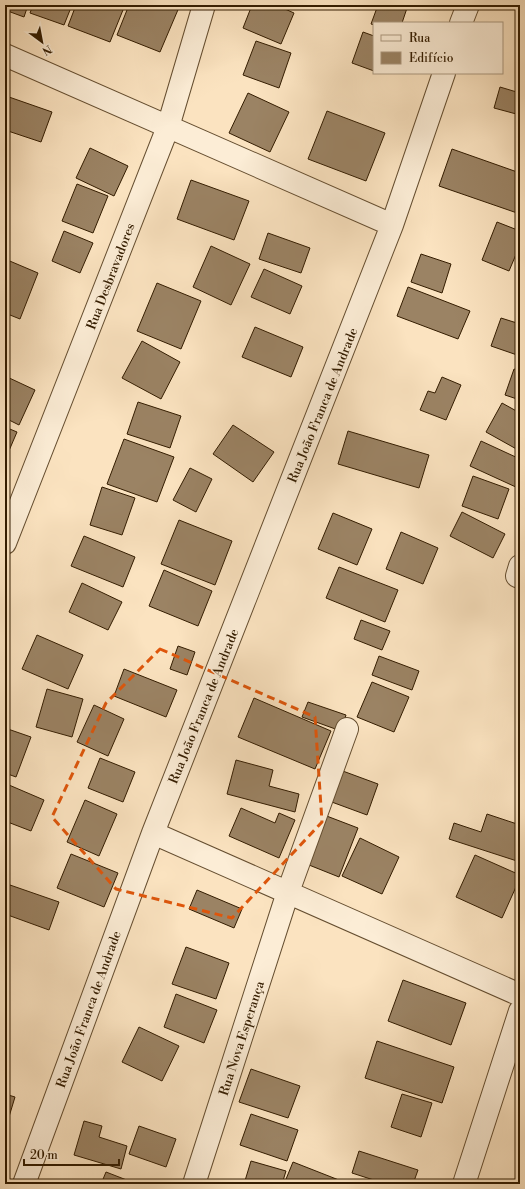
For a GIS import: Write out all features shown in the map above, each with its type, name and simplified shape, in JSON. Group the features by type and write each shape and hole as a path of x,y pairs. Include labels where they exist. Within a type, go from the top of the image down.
{"street":[{"name":"Rua Desbravadores","path":"5,543 168,127 204,5"},
{"path":"461,22 468,5"},
{"path":"5,55 392,225"},
{"name":"Rua João Franca de Andrade","path":"24,1184 153,832 392,225 444,74"},
{"path":"520,566 517,576 520,577"},
{"name":"Rua Nova Esperança","path":"194,1184 288,892 347,729"},
{"path":"153,832 520,995"},
{"path":"464,1184 520,1012"}],"highlighted area":[{"path":"160,649 315,717 322,822 232,918 116,889 52,817 106,703"}],"building":[{"path":"5,5 28,5 24,17 5,10"},
{"path":"33,5 72,5 64,25 30,13"},
{"path":"76,5 125,5 110,42 68,26"},
{"path":"129,5 180,5 160,52 117,35"},
{"path":"252,5 276,5 294,13 281,44 243,28"},
{"path":"378,5 408,5 402,22 373,22 373,25 371,24"},
{"path":"363,32 373,36 373,71 352,63"},
{"path":"256,41 291,53 279,88 243,75"},
{"path":"500,87 520,93 520,115 494,108"},
{"path":"248,93 289,112 270,152 229,133"},
{"path":"9,97 52,112 41,142 5,130 5,109"},
{"path":"327,111 385,133 366,181 308,159"},
{"path":"90,148 128,166 114,196 76,178"},
{"path":"452,149 520,173 520,214 439,186"},
{"path":"191,180 249,201 234,240 177,219"},
{"path":"77,184 108,196 93,233 62,221"},
{"path":"497,222 520,231 520,245 509,271 482,260"},
{"path":"64,231 93,243 80,273 52,261"},
{"path":"268,233 310,248 301,273 259,259"},
{"path":"211,246 250,264 231,305 193,287"},
{"path":"421,254 451,264 442,293 411,282"},
{"path":"5,259 38,273 20,319 5,313"},
{"path":"264,269 302,286 290,314 251,297"},
{"path":"157,283 201,301 181,349 137,331"},
{"path":"408,287 470,311 458,339 397,316"},
{"path":"501,318 520,324 520,356 491,346"},
{"path":"255,327 303,347 291,377 242,357"},
{"path":"142,341 180,362 161,399 122,378"},
{"path":"514,369 520,371 520,400 505,395"},
{"path":"5,376 35,390 19,425 5,418"},
{"path":"442,377 461,385 446,420 420,410 428,391 435,393"},
{"path":"138,402 181,416 170,448 127,434"},
{"path":"502,403 520,413 520,451 486,432"},
{"path":"233,425 274,452 253,482 213,454"},
{"path":"5,427 17,432 5,460"},
{"path":"348,431 429,455 419,488 338,464"},
{"path":"124,439 174,457 157,502 107,484"},
{"path":"481,441 520,459 520,483 518,488 470,466"},
{"path":"190,468 212,479 196,512 173,500"},
{"path":"473,476 509,489 498,519 462,506"},
{"path":"102,487 135,498 122,535 90,525"},
{"path":"462,512 505,534 493,558 450,536"},
{"path":"333,513 372,529 357,565 318,549"},
{"path":"179,520 232,541 215,585 161,564"},
{"path":"401,532 438,548 423,584 386,569"},
{"path":"84,536 135,557 123,587 71,566"},
{"path":"339,567 398,590 385,622 326,598"},
{"path":"164,570 212,591 198,626 149,606"},
{"path":"82,583 122,602 108,630 69,612"},
{"path":"361,620 390,631 382,650 354,639"},
{"path":"37,635 83,655 68,689 22,669"},
{"path":"178,646 195,652 187,675 170,669"},
{"path":"379,656 419,671 412,690 372,675"},
{"path":"124,669 177,690 166,717 114,696"},
{"path":"372,682 409,697 394,732 357,717"},
{"path":"47,689 83,699 72,737 36,727"},
{"path":"254,698 331,731 315,769 238,737"},
{"path":"308,702 346,715 341,731 302,717"},
{"path":"94,705 124,719 108,756 77,742"},
{"path":"5,728 31,737 16,777 5,773"},
{"path":"100,758 135,772 123,802 88,788"},
{"path":"236,760 273,770 269,786 299,794 295,812 227,794"},
{"path":"340,770 378,784 367,815 329,801"},
{"path":"9,785 44,800 31,831 5,821 5,795"},
{"path":"85,800 117,814 99,856 67,842"},
{"path":"241,808 275,823 279,813 295,820 279,858 229,836"},
{"path":"487,814 520,825 520,862 449,839 454,823 481,832"},
{"path":"324,815 358,828 339,877 304,863"},
{"path":"360,838 399,857 382,894 342,876"},
{"path":"71,854 118,873 104,907 57,888"},
{"path":"475,855 520,875 502,918 456,897"},
{"path":"10,885 59,902 49,930 5,914 5,899"},
{"path":"197,890 242,909 234,928 189,909"},
{"path":"186,947 229,963 216,999 172,984"},
{"path":"403,980 466,1003 451,1045 388,1021"},
{"path":"176,994 217,1010 204,1043 164,1027"},
{"path":"139,1027 179,1046 162,1081 122,1062"},
{"path":"377,1041 454,1067 442,1103 365,1078"},
{"path":"251,1069 300,1086 288,1118 239,1102"},
{"path":"5,1094 15,1097 5,1130"},
{"path":"402,1094 432,1103 421,1137 391,1127"},
{"path":"251,1114 298,1130 287,1161 240,1145"},
{"path":"84,1121 102,1126 99,1137 127,1146 121,1169 74,1155"},
{"path":"139,1126 176,1139 166,1167 129,1154"},
{"path":"359,1151 418,1170 413,1184 386,1184 352,1173"},
{"path":"251,1161 286,1171 282,1184 244,1184"},
{"path":"293,1162 349,1184 284,1184"},
{"path":"106,1172 137,1184 101,1184"}]}
